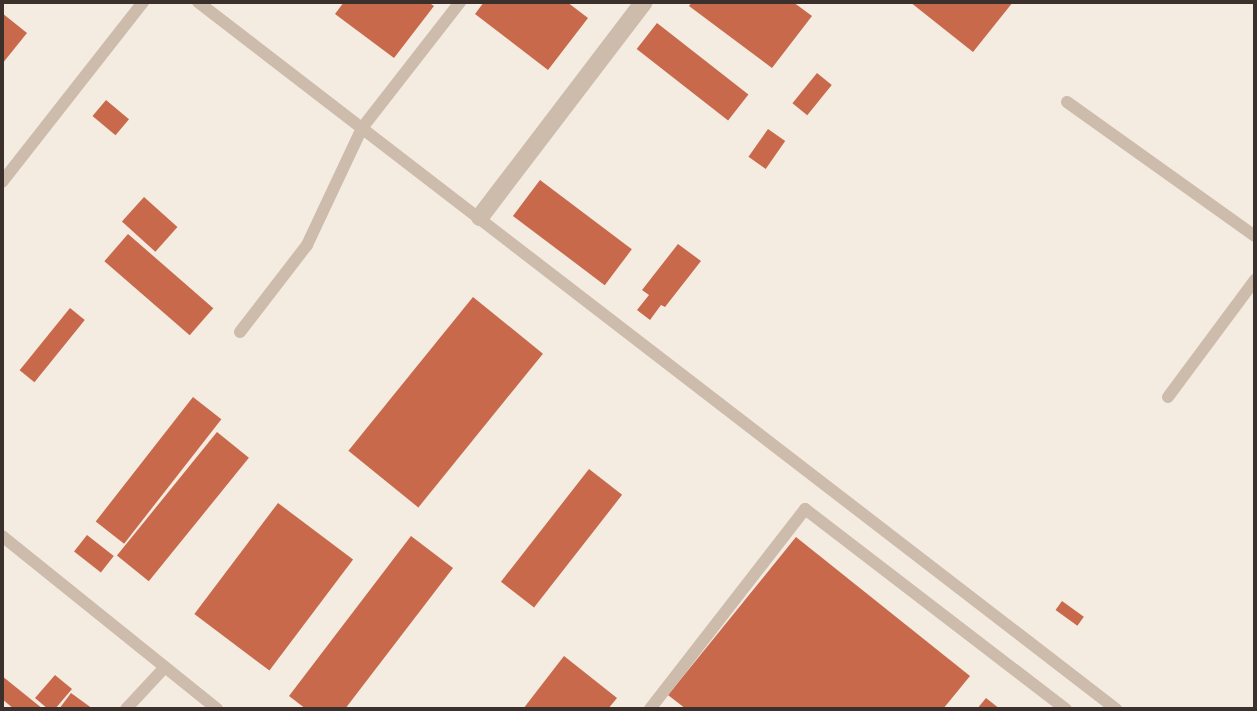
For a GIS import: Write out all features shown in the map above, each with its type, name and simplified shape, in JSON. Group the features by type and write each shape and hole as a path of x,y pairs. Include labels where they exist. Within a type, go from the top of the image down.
{"street":[{"path":"480,217 644,2"}],"lane":[{"path":"2,182 143,2"},
{"path":"198,2 1116,709"},
{"path":"240,332 307,245 362,128 460,2"},
{"path":"1067,102 1255,236"},
{"path":"1168,397 1255,280"},
{"path":"650,709 805,509 1066,709"},
{"path":"2,536 217,709"},
{"path":"126,709 165,667"}],"building":[{"path":"344,2 428,2 434,6 394,58 335,14"},
{"path":"484,2 567,2 588,18 548,70 475,14"},
{"path":"692,2 793,2 812,16 772,68 689,6"},
{"path":"910,2 1013,2 973,52"},
{"path":"2,13 27,33 2,64"},
{"path":"657,23 748,94 728,120 637,49"},
{"path":"817,73 832,85 807,115 792,103"},
{"path":"106,100 129,119 115,135 93,116"},
{"path":"768,129 785,141 766,169 748,157"},
{"path":"540,180 632,249 605,285 513,216"},
{"path":"144,197 177,227 155,252 122,222"},
{"path":"128,234 213,308 190,335 104,261"},
{"path":"678,244 701,261 665,307 661,305 650,320 637,310 649,295 642,290"},
{"path":"473,297 543,354 418,508 348,451"},
{"path":"70,308 85,320 34,382 20,370"},
{"path":"193,397 221,419 124,544 96,522"},
{"path":"217,432 249,458 149,581 117,556"},
{"path":"589,469 622,495 534,608 501,582"},
{"path":"278,503 353,560 269,671 194,614"},
{"path":"87,535 114,556 101,572 74,552"},
{"path":"411,536 453,568 345,709 306,709 289,696"},
{"path":"796,537 970,676 943,709 686,709 668,695"},
{"path":"1062,601 1084,617 1077,626 1056,610"},
{"path":"564,656 617,698 608,709 523,709"},
{"path":"55,675 72,689 55,709 48,709 35,698"},
{"path":"2,676 43,709 14,709 2,699"},
{"path":"71,693 93,709 59,709"},
{"path":"986,698 1000,709 977,709"}]}
